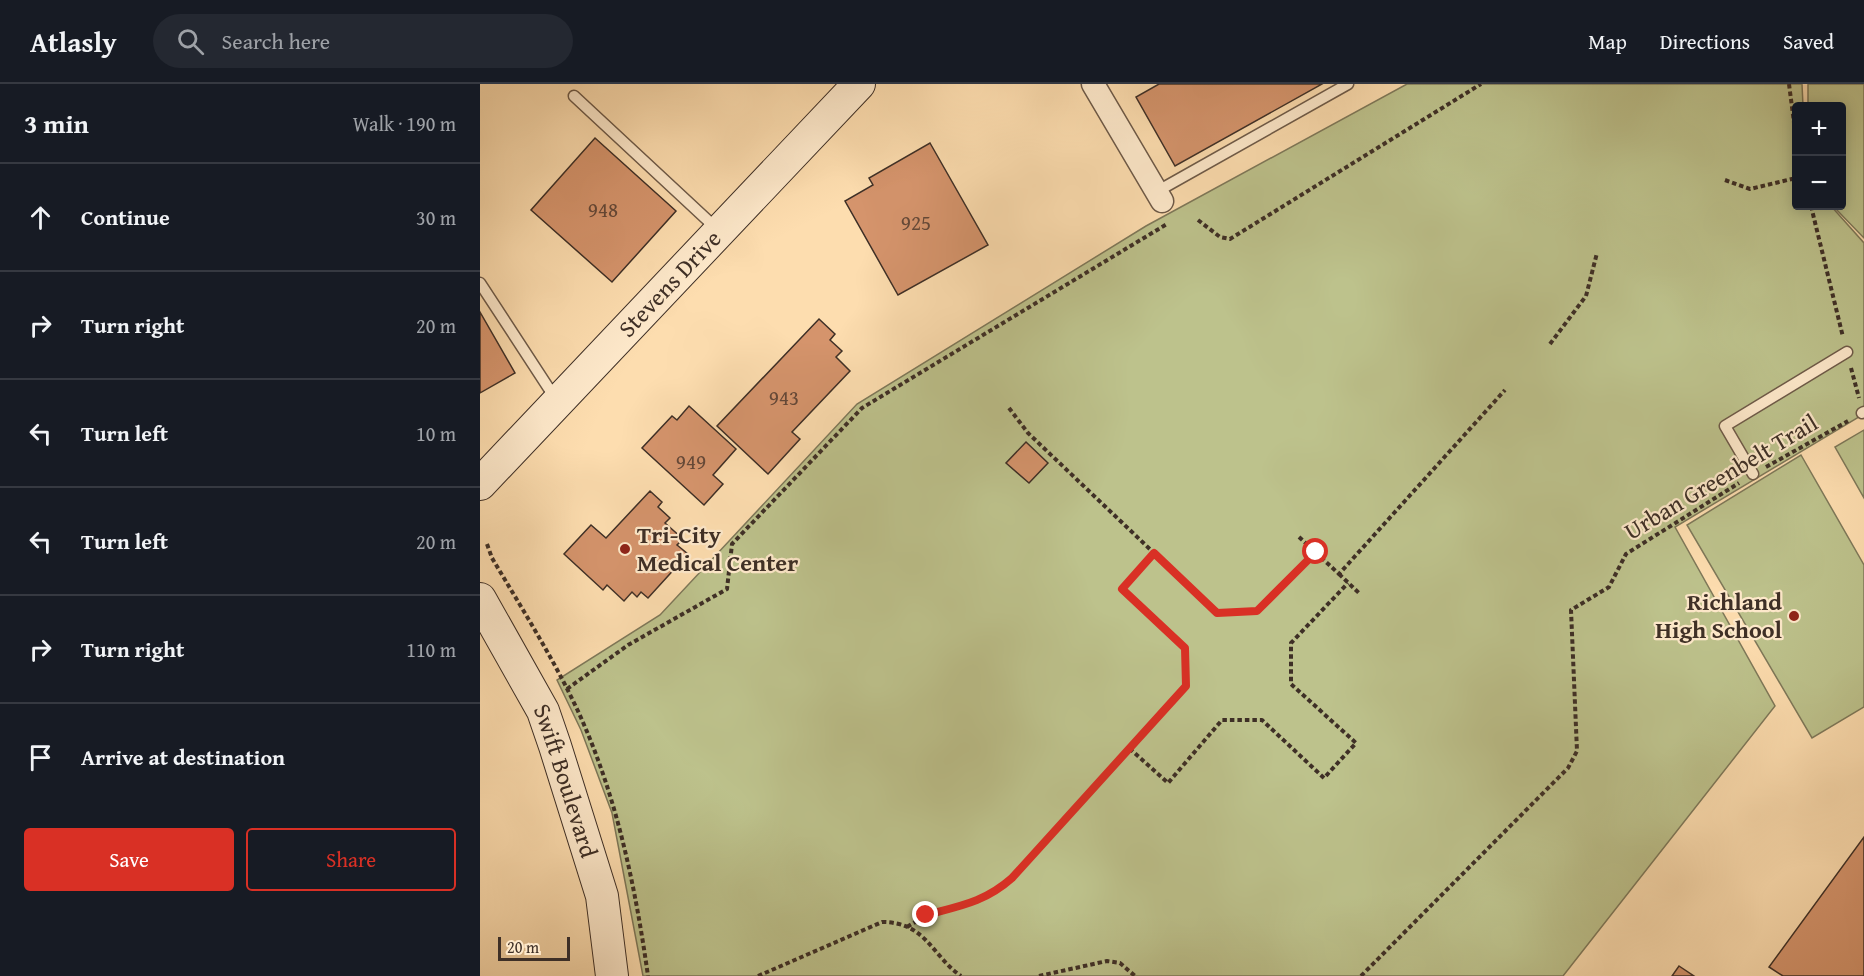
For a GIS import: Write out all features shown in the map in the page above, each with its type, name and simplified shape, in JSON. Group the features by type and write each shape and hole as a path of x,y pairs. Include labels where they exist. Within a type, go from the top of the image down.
{"main road":[{"name":"Stevens Drive","path":"480,484 859,84"},
{"name":"Swift Boulevard","path":"480,599 543,711 602,896 612,976"}],"street":[{"path":"1093,84 1164,204"}],"lane":[{"path":"1164,204 1348,84"},
{"path":"574,96 720,231"},
{"path":"480,283 558,402"},
{"path":"1753,474 1725,426 1847,352"}],"path":[{"path":"1198,220 1221,237 1230,239 1481,84"},
{"path":"1789,84 1792,104"},
{"path":"1725,180 1750,189 1792,179"},
{"path":"567,689 628,645 728,589 732,544 862,408 1164,204"},
{"name":"Urban Greenbelt Trail","path":"1361,976 1568,768 1577,751 1571,610 1609,587 1626,554 1753,474 1863,413 1812,210"},
{"path":"1550,344 1586,296 1597,253"},
{"path":"1340,574 1505,390"},
{"path":"1009,408 1028,433 1217,613 1257,611 1316,552"},
{"path":"1299,537 1360,594"},
{"path":"907,927 926,915 978,901 995,893 1012,878 1186,686 1185,648 1122,589 1154,553"},
{"path":"1129,747 1168,783 1222,720 1262,720 1324,778 1356,743 1291,684 1291,643 1348,583"},
{"path":"758,976 882,922 894,922 907,927 929,941 961,976"},
{"path":"1039,976 1107,961 1120,963 1135,976"}],"green space":[{"path":"1407,84 1802,84 1803,102 1792,102 1792,210 1835,210 1864,243 1864,414 1675,527 1775,706 1563,976 643,976 612,813 581,730 557,680 660,615 857,404 1146,226"},
{"path":"1808,84 1864,84 1864,238 1837,210 1846,210 1846,102 1808,102"},
{"path":"1864,430 1864,498 1835,447"},
{"path":"1801,455 1864,565 1864,707 1812,738 1687,525"}],"building":[{"path":"1159,84 1322,84 1175,166 1136,97"},
{"path":"595,138 676,211 612,282 531,210"},
{"path":"930,143 988,245 898,295 845,201 873,185 869,178"},
{"path":"480,312 515,373 480,393"},
{"path":"819,319 835,334 830,340 842,351 836,357 850,371 792,432 800,439 768,474 717,426"},
{"path":"689,406 736,449 713,475 723,484 704,505 642,448 672,416 677,420"},
{"path":"1026,442 1048,463 1029,483 1006,463"},
{"name":"Tri-City Medical Center","path":"650,491 662,502 658,507 670,518 665,523 683,539 677,545 688,554 648,598 641,592 637,597 632,592 624,601 607,585 603,590 564,554 591,525 606,538"},
{"path":"1864,837 1864,976 1783,976 1769,967"},
{"path":"1679,966 1694,976 1672,976"}],"place":[{"name":"Tri-City Medical Center","path":"625,549"},
{"name":"Richland High School","path":"1794,616"}],"route":[{"path":"926,915 978,901 995,893 1012,878 1186,686 1185,648 1122,589 1154,553 1217,613 1257,611 1316,552"}]}
